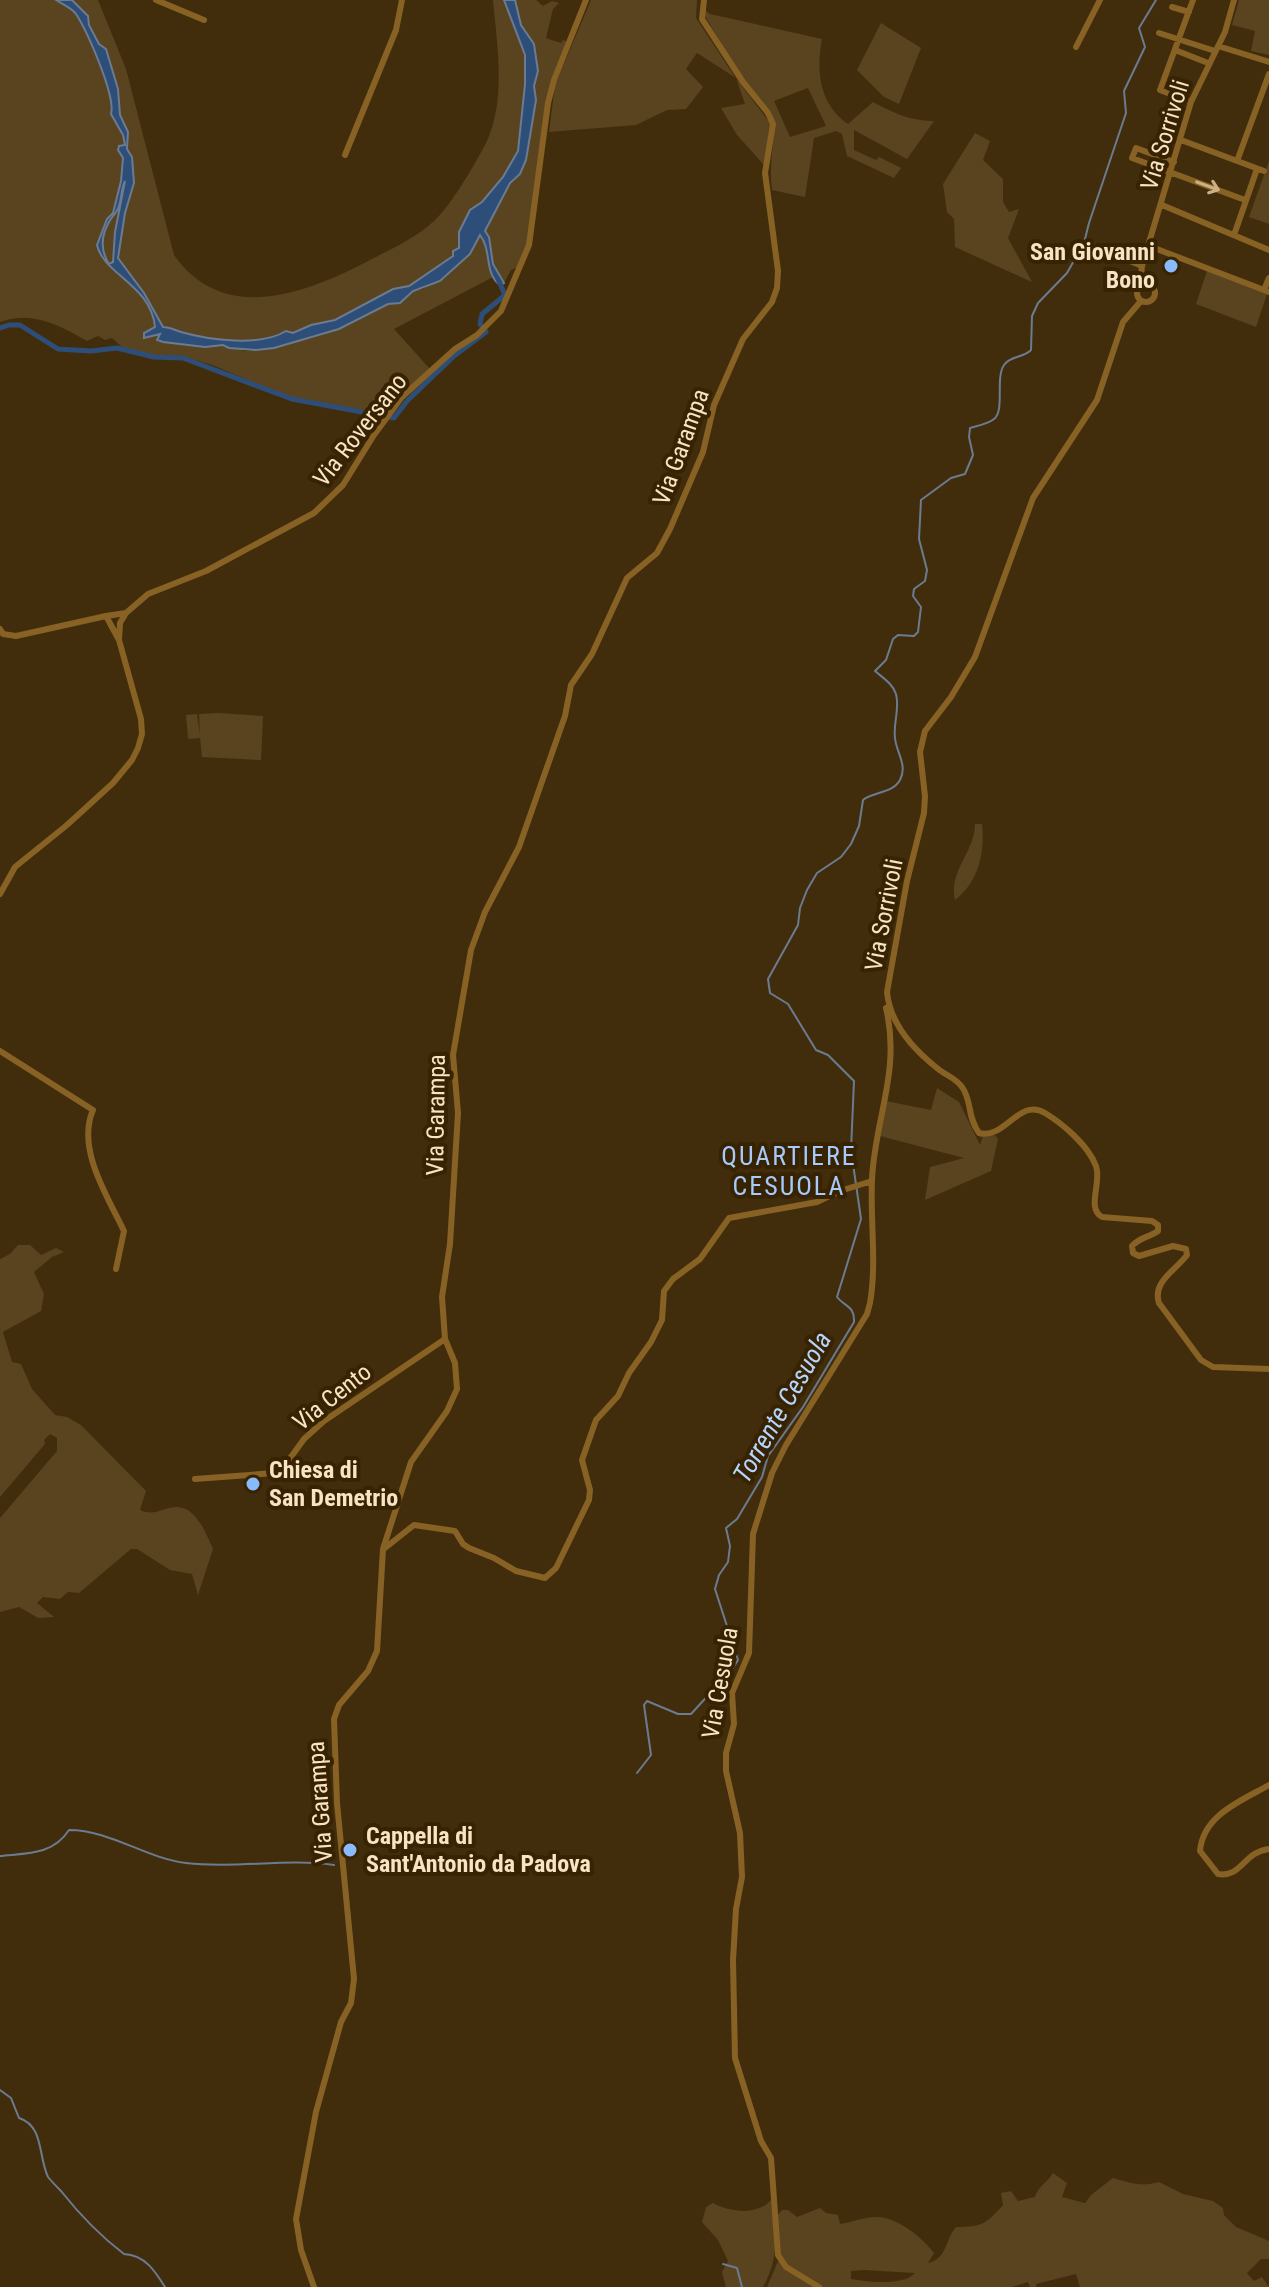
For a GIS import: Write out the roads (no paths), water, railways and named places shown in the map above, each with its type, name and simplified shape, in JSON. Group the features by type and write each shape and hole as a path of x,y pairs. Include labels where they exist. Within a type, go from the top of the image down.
{"street":[{"path":"156,0 204,20"},
{"path":"345,155 396,30 402,0"},
{"name":"Via Roversano","path":"126,613 148,594 206,571 314,513 343,485 402,397 492,321 507,301 529,245 548,103 586,0"},
{"name":"Via Garampa","path":"314,2287 301,2250 296,2219 316,2112 341,2022 351,2003 354,1979 337,1803 334,1719 339,1705 368,1671 377,1651 383,1549 411,1462 447,1411 457,1389 455,1363 445,1339 442,1297 450,1244 458,1113 453,1055 471,950 485,912 519,847 565,716 571,685 592,654 627,578 657,553 670,529 703,452 714,405 743,339 772,302 777,288 778,271 765,173 773,124 702,19 704,0"},
{"path":"1076,47 1100,0"},
{"path":"1191,102 1160,90 1193,0"},
{"name":"Via Sorrivoli","path":"1142,285 1138,277 1191,102 1217,48 1234,0"},
{"path":"1172,7 1189,12"},
{"path":"1159,33 1269,62"},
{"path":"1175,50 1208,63"},
{"path":"1237,161 1269,74"},
{"path":"1181,140 1260,170 1245,200 1234,235"},
{"path":"1174,162 1136,148 1132,158 1245,200"},
{"path":"1162,205 1269,250"},
{"path":"1094,246 1142,266"},
{"path":"1149,246 1267,291 1269,278"},
{"path":"1142,285 1151,285 1155,293 1150,301 1139,299 1136,291 1142,285"},
{"name":"Via Sorrivoli","path":"1139,299 1123,322 1097,400 1033,498 975,657 921,741 924,813 907,881 887,992 894,1020 913,1046 938,1070 960,1083 966,1092 972,1123 979,1133 995,1133 1025,1110 1042,1111 1084,1147 1096,1165 1099,1182 1093,1206 1096,1214 1152,1221 1158,1225 1155,1234 1138,1239 1132,1246 1133,1253 1139,1256 1173,1246 1186,1249 1187,1255 1158,1285 1157,1296 1201,1360 1213,1367 1269,1369"},
{"path":"0,629 3,634 16,636 126,613"},
{"path":"119,640 120,623 126,613"},
{"path":"0,894 15,867 113,783 138,748 142,734 141,719 119,640 106,616"},
{"name":"Via Cesuola","path":"819,2287 786,2267 778,2255 771,2158 761,2141 735,2058 733,1960 736,1909 742,1877 740,1833 725,1762 734,1724 732,1693 749,1653 753,1534 772,1473 867,1314 870,1303 872,1181 892,1061 891,1032 885,1007 887,992"},
{"path":"0,1051 93,1110 90,1117 93,1165 98,1183 124,1231 116,1269"},
{"path":"383,1549 414,1525 446,1529 455,1531 463,1544 516,1571 540,1578 550,1574 561,1560 589,1500 590,1490 582,1460 596,1420 618,1396 629,1373 651,1342 662,1320 664,1291 673,1279 700,1259 729,1218 817,1202 872,1181"},
{"name":"Via Cento","path":"195,1479 275,1473 324,1421 445,1339"},
{"path":"1269,1785 1225,1810 1201,1838 1200,1851 1218,1874 1229,1876 1247,1857 1258,1850 1269,1849"}],"water":[{"path":"56,0 72,0 88,16 99,44 106,49 118,89 120,115 128,132 127,149 132,157 134,183 125,213 118,258 144,293 163,327 206,337 249,340 286,331 293,333 335,320 393,289 409,286 453,256 453,251 459,248 459,232 470,210 482,202 503,177 518,151 525,55 504,0 515,0 521,25 534,44 538,71 526,160 485,231 489,237 493,264 504,283 500,285 492,275 480,235 470,254 440,281 413,291 400,303 388,304 339,329 274,348 256,350 163,342 157,340 160,334 144,338 144,333 155,327 152,313 136,290 108,264 97,245 107,219 113,213 121,181 123,158 118,150 119,146 125,145 123,135 111,114 105,79 87,34 74,12","holes":["125,181 115,232 113,262 109,264 103,248 104,232 118,208"]}],"waterway":[{"name":"Torrente Cesuola","path":"637,1773 651,1755 644,1705 647,1701 678,1714 691,1714 726,1670 733,1668 738,1660 715,1589 719,1575 728,1562 730,1546 726,1528 737,1519 762,1477 768,1456 803,1407 854,1322 851,1310 837,1297 861,1219 851,1150 854,1081 828,1055 816,1050 788,1004 770,993 768,979 798,925 800,908 817,873 841,857 851,844 859,826 863,800 892,788 900,780 903,769 895,738 896,694 875,671 886,660 893,639 898,635 914,636 918,632 921,607 913,596 914,589 925,581 927,570 919,539 921,500 951,478 965,474 973,455 970,428 989,422 997,415 1004,365 1031,350 1032,316 1038,303 1067,273 1084,243 1126,113 1124,91 1145,47 1139,28 1156,0"},
{"path":"0,328 20,325 58,349 91,351 117,348 154,357 183,358 292,399 394,418 407,401 454,356 486,332 480,324 482,314 505,295 498,279"},
{"path":"0,1856 47,1848 69,1830 99,1834 156,1856 186,1863 334,1865"},
{"path":"0,2090 11,2098 19,2118 27,2122 37,2135 48,2177 98,2232 124,2254 144,2261 165,2287"},
{"path":"723,2264 737,2268 742,2287"}],"place":[{"name":"San Giovanni Bono","path":"1171,266"},
{"name":"Chiesa di San Demetrio","path":"253,1484"},
{"name":"Cappella di Sant'Antonio da Padova","path":"350,1850"}],"district":[{"name":"QUARTIERE CESUOLA","path":"789,1171"}]}
